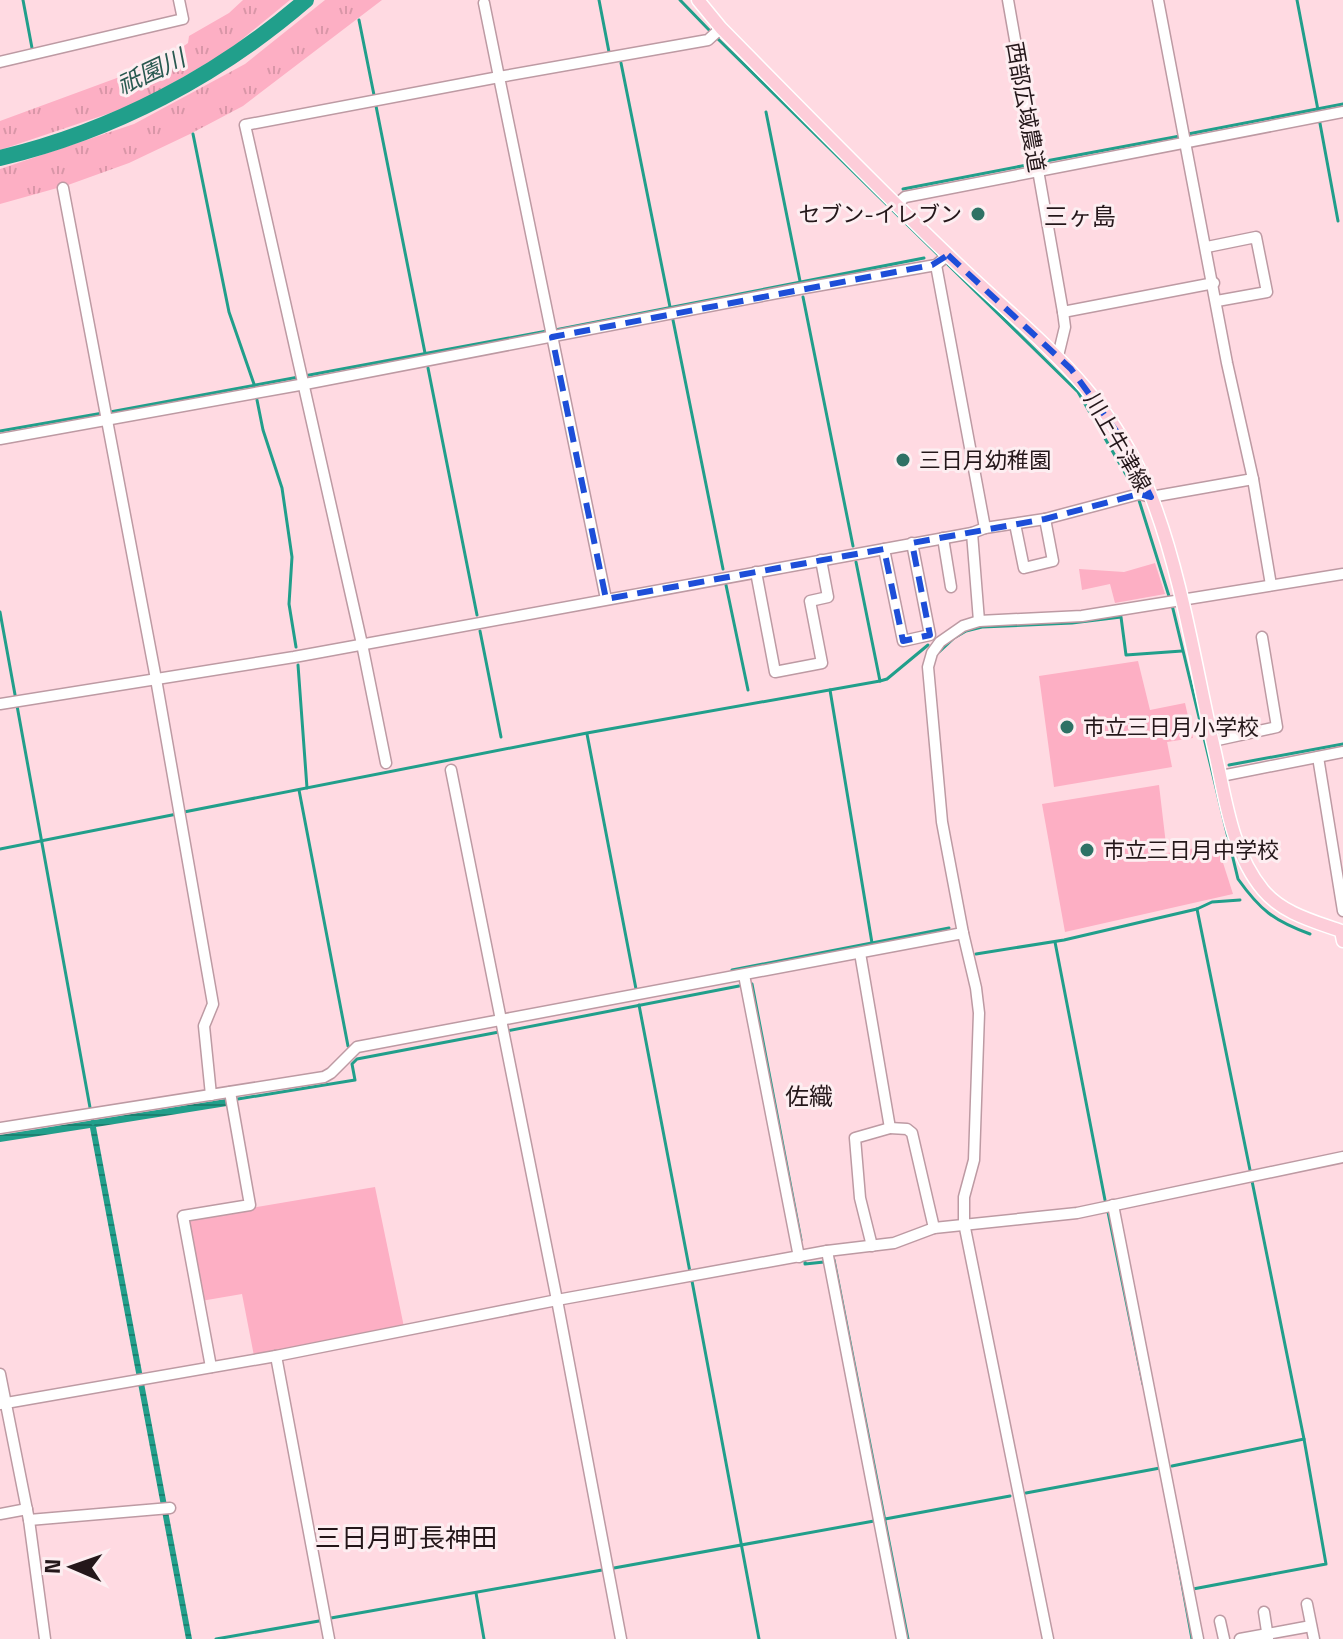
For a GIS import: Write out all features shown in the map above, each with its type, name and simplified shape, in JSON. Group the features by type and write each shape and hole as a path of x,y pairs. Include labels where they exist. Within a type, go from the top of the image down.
{"main road":[{"name":"川上牛津線","path":"698,0 721,28 948,255 1058,356 1103,409 1133,459 1213,741 1239,846 1249,869 1262,888 1286,910 1343,932"}],"street":[{"path":"0,62 183,19 179,0"},
{"name":"西部広域農道","path":"1008,0 1063,312 1065,327 1058,356"},
{"path":"1158,0 1227,363 1253,479 1271,585"},
{"path":"484,3 606,599"},
{"path":"386,763 304,380 245,125 708,40 721,28"},
{"path":"897,204 905,197 1343,112"},
{"path":"63,188 156,679 213,1004 204,1026 211,1095"},
{"path":"1207,247 1256,237 1267,292 1217,301"},
{"path":"0,439 107,421 551,331 936,265 948,255"},
{"path":"936,265 985,528"},
{"path":"1063,312 1214,283"},
{"path":"0,704 362,644 972,533 1141,495 1253,479"},
{"path":"1015,524 1024,568 1053,561 1045,519"},
{"path":"972,533 979,621"},
{"path":"943,538 951,587"},
{"path":"884,549 903,641 930,635 912,543"},
{"path":"756,572 775,672 822,663 810,601 828,597 821,560"},
{"path":"1048,1639 964,1223 964,1197 974,1160 979,1029 976,988 942,822 928,667 932,653 940,642 963,626 979,621 1072,618 1343,574"},
{"path":"1213,741 1277,727 1262,637"},
{"path":"1221,776 1343,752"},
{"path":"1318,757 1343,911"},
{"path":"451,770 621,1639"},
{"path":"0,1128 324,1077 357,1047 963,933"},
{"path":"860,953 890,1128"},
{"path":"744,975 799,1257"},
{"path":"211,1367 183,1216 250,1205 230,1092"},
{"path":"872,1246 860,1198 855,1138 890,1128 907,1129 912,1133 934,1228"},
{"path":"3,1404 276,1356 557,1300 827,1251 894,1243 934,1228 1077,1213 1343,1157"},
{"path":"1113,1205 1198,1639"},
{"path":"827,1251 902,1639"},
{"path":"276,1356 329,1639"},
{"path":"0,1374 3,1404 28,1514 45,1639"},
{"path":"0,1514 165,1509"},
{"path":"1307,1604 1314,1639"},
{"path":"1264,1612 1268,1636"},
{"path":"1220,1621 1224,1639"},
{"path":"1240,1639 1311,1626"}],"highlighted area":[{"path":"948,255 1071,369 1122,439 1151,497 1139,494 1045,519 912,543 930,635 903,641 884,549 606,599 552,337 932,265"}],"green space":[{"path":"243,0 290,0 229,50 140,103 0,150 0,121 163,61 188,43 189,36 229,13"},
{"path":"325,0 382,0 243,106 129,163 68,185 0,204 0,169 134,124 245,64"},
{"path":"1155,563 1165,594 1115,603 1110,584 1082,590 1079,569 1124,572"},
{"path":"1138,661 1150,710 1185,703 1193,738 1167,742 1172,767 1054,787 1039,676"},
{"path":"1159,785 1167,853 1217,844 1233,894 1065,932 1042,804"},
{"path":"375,1187 404,1327 254,1356 242,1294 201,1301 186,1219"}],"shaded area":[{"path":"226,1099 227,1106 96,1127 192,1639 186,1639 90,1128 0,1142 0,1135"}],"waterway":[{"path":"23,0 32,48"},
{"name":"祇園川","path":"0,158 83,133 162,97 237,53 306,0"},
{"path":"599,0 609,52"},
{"path":"680,0 711,32"},
{"path":"1297,0 1318,110"},
{"path":"359,20 374,95"},
{"path":"716,37 1078,392 1135,490"},
{"path":"621,63 670,307"},
{"path":"1188,134 1343,104"},
{"path":"376,106 425,353"},
{"path":"766,112 800,281"},
{"path":"1319,118 1338,221"},
{"path":"193,134 229,312 255,387"},
{"path":"1046,161 1180,136"},
{"path":"903,189 1027,165"},
{"path":"555,330 924,258"},
{"path":"803,297 853,546"},
{"path":"673,320 723,569"},
{"path":"110,412 547,331"},
{"path":"428,368 477,615"},
{"path":"257,400 263,430 282,488 292,557 289,604 296,647"},
{"path":"0,431 103,413"},
{"path":"1138,497 1173,609 1238,879 1269,913 1310,934"},
{"path":"856,562 880,681"},
{"path":"726,585 748,690"},
{"path":"0,612 93,1124"},
{"path":"939,652 966,631 982,627 1072,623 1121,617 1126,655 1182,651"},
{"path":"480,631 501,737"},
{"path":"184,812 587,733 880,681 887,679 928,645"},
{"path":"298,665 307,788"},
{"path":"830,690 872,943"},
{"path":"587,734 636,989"},
{"path":"1229,765 1343,744"},
{"path":"299,790 348,1046"},
{"path":"0,849 177,814"},
{"path":"976,954 1064,940 1197,909 1212,902 1240,900"},
{"path":"1197,909 1250,1170"},
{"path":"732,970 949,928"},
{"path":"1055,942 1105,1200"},
{"path":"752,984 801,1240"},
{"path":"507,1031 739,986"},
{"path":"639,1005 690,1272"},
{"path":"232,1100 355,1080 352,1064 357,1059 499,1032"},
{"path":"1193,1589 1326,1564 1252,1181"},
{"path":"1108,1212 1143,1384"},
{"path":"834,1260 908,1639"},
{"path":"805,1262 824,1262"},
{"path":"692,1281 759,1639"},
{"path":"1172,1466 1304,1439"},
{"path":"1026,1493 1160,1468"},
{"path":"885,1519 1010,1496"},
{"path":"614,1568 874,1521"},
{"path":"1174,1540 1192,1639"},
{"path":"331,1618 602,1570"},
{"path":"476,1593 484,1639"},
{"path":"216,1639 319,1621"}],"place":[{"name":"セブン-イレブン","path":"978,214"},
{"name":"三日月幼稚園","path":"903,460"},
{"name":"市立三日月小学校","path":"1067,727"},
{"name":"市立三日月中学校","path":"1087,850"}],"district":[{"name":"三ヶ島","path":"1080,217"},
{"name":"佐織","path":"809,1097"},
{"name":"三日月町長神田","path":"406,1538"}]}
